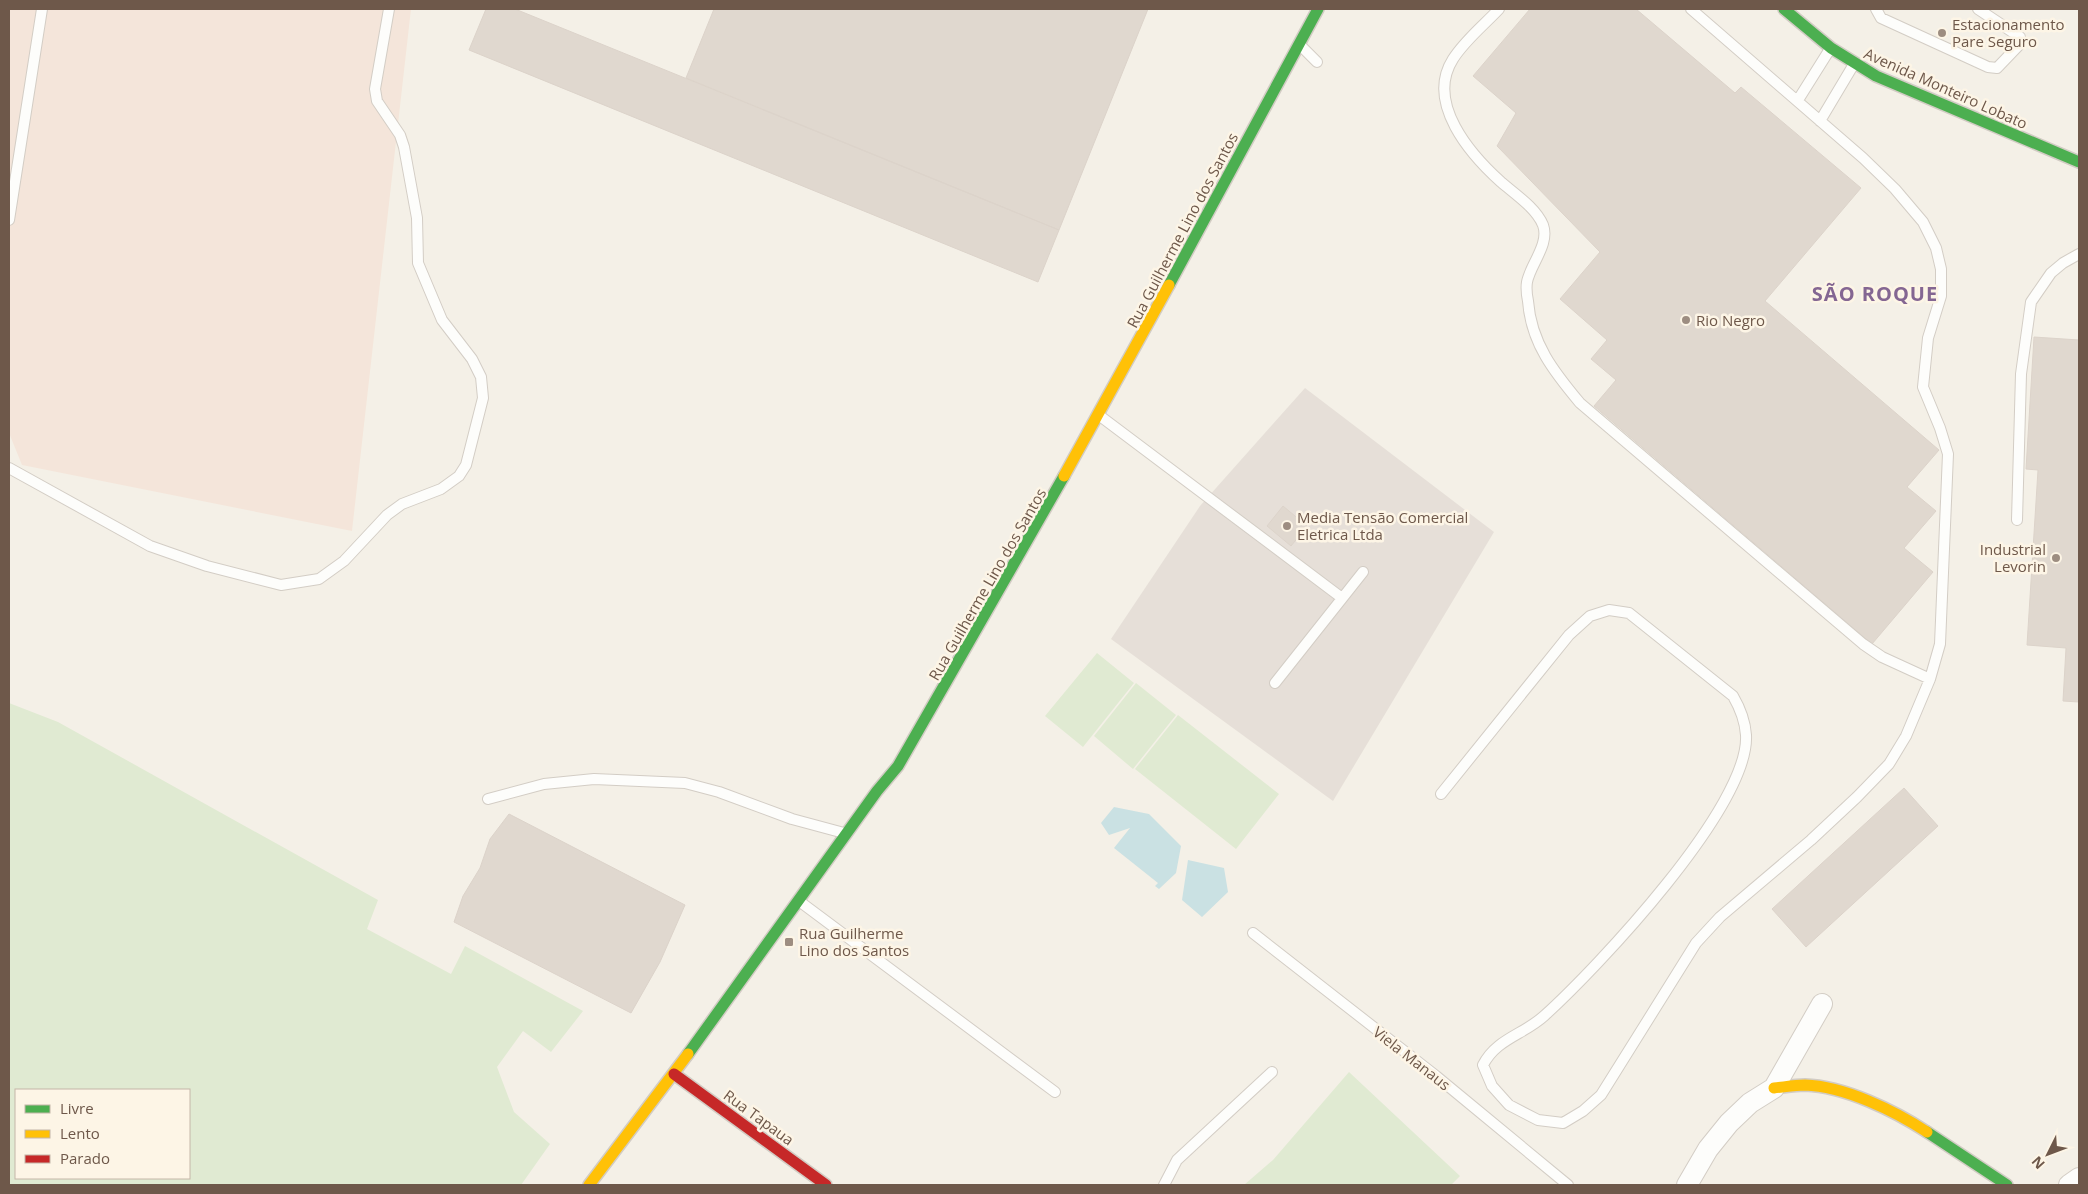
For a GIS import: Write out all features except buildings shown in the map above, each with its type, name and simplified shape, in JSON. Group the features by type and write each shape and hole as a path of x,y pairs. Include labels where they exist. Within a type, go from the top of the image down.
{"street":[{"name":"Rua Guilherme Lino dos Santos","path":"589,1185 674,1074 848,834 876,791 898,766 1099,416 1318,9"},
{"name":"Avenida Monteiro Lobato","path":"1784,9 1831,48 1876,76 2079,162"},
{"path":"1774,1088 1822,1004"},
{"name":"Rua Tapaua","path":"674,1074 826,1185"},
{"path":"1687,1185 1708,1149 1729,1123 1750,1103 1774,1088 1805,1085 1836,1089 1878,1106 1924,1130 2007,1185"},
{"path":"2069,1185 2079,1178"}],"lane":[{"path":"9,220 42,9"},
{"path":"9,468 150,546 207,566 281,584 319,579 344,561 387,515 402,504 441,489 459,476 466,465 483,398 481,377 472,359 442,320 418,263 417,218 404,147 400,135 377,101 375,89 389,9"},
{"path":"1499,9 1466,42 1452,60 1446,76 1446,98 1454,127 1467,148 1534,212 1544,226 1544,241 1526,283 1529,323 1552,369 1580,403 1863,644 1882,656 1930,679"},
{"path":"1441,794 1570,635 1590,616 1609,610 1630,613 1733,696 1742,712 1746,736 1741,764 1725,802 1684,864 1569,991 1529,1028 1495,1046 1484,1065 1492,1086 1509,1105 1538,1120 1563,1123 1583,1111 1601,1095 1671,980 1696,943 1720,917 1858,798 1889,764 1906,736 1930,679 1940,644 1948,454 1940,428 1923,387 1928,338 1941,296 1941,269 1936,248 1923,222 1895,189 1798,100 1691,9"},
{"path":"1876,9 1881,18 1988,67 1997,68 2020,44 2020,37 1978,9"},
{"path":"1299,44 1317,62"},
{"path":"1798,100 1831,48"},
{"path":"1820,120 1854,64"},
{"path":"2017,520 2021,374 2031,302 2051,273 2063,263 2079,254"},
{"path":"1099,416 1342,598"},
{"path":"1276,683 1363,572"},
{"path":"488,799 544,784 594,779 685,783 719,792 792,819 848,834"},
{"path":"799,901 1055,1092"},
{"name":"Viela Manaus","path":"1253,933 1436,1076 1568,1185"},
{"path":"1164,1185 1177,1160 1272,1072"}],"shaded area":[{"path":"9,9 411,9 352,531 22,465 9,433"},
{"path":"1305,388 1494,532 1333,801 1111,639 1200,506"}],"green space":[{"path":"1097,653 1134,683 1083,747 1045,716"},
{"path":"1136,683 1176,715 1133,769 1094,736"},
{"path":"9,703 58,722 378,900 367,929 451,974 465,946 583,1011 551,1052 523,1031 497,1067 514,1112 550,1144 521,1185 9,1185"},
{"path":"1178,715 1279,794 1236,849 1135,769"},
{"path":"1349,1072 1460,1176 1451,1185 1244,1185 1273,1160"}],"water":[{"path":"1114,807 1149,814 1181,846 1176,873 1159,889 1155,886 1158,883 1114,848 1130,828 1109,835 1101,823"},
{"path":"1188,860 1224,868 1228,892 1202,917 1182,900"}],"traffic: fast":[{"path":"1169,285 1318,9"},
{"path":"1784,9 1831,48 1876,76 2079,162"},
{"path":"688,1054 877,791 898,766 1064,476"},
{"path":"1927,1132 2007,1185"}],"traffic: slow":[{"path":"1064,476 1169,285"},
{"path":"589,1185 688,1054"},
{"path":"1774,1088 1805,1085 1836,1090 1885,1108 1927,1132"}],"traffic: jam":[{"path":"674,1074 826,1185"}],"place":[{"name":"Estacionamento Pare Seguro","path":"1942,33"},
{"name":"Rio Negro","path":"1686,320"},
{"name":"Media Tensão Comercial Eletrica Ltda","path":"1287,526"},
{"name":"Industrial Levorin","path":"2056,558"},
{"name":"Rua Guilherme Lino dos Santos","path":"789,942"}],"district":[{"name":"SÃO ROQUE","path":"1875,293"}]}
